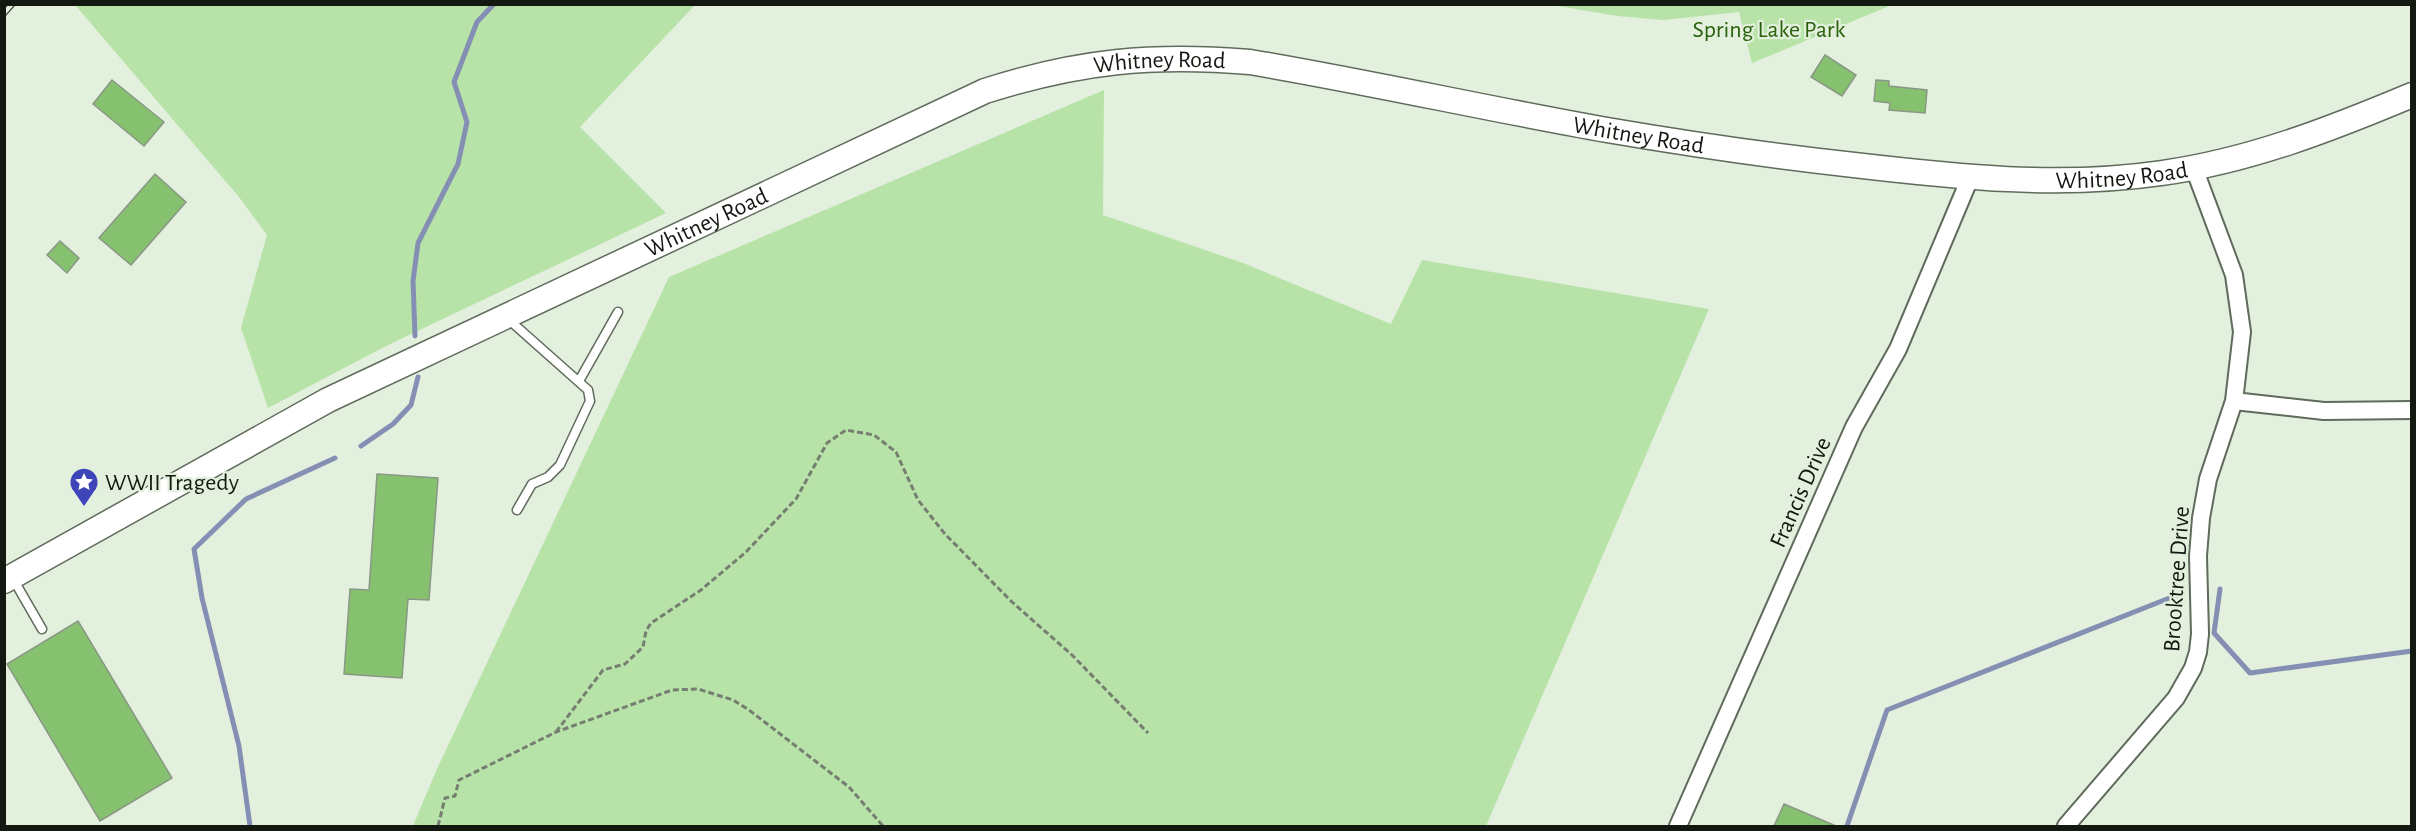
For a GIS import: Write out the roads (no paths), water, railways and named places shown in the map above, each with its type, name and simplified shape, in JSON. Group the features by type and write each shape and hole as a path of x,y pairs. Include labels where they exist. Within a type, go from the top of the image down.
{"main road":[{"name":"Whitney Road","path":"8,578 328,400 985,91 1035,75 1086,65 1146,58 1197,58 1250,62 1608,130 1787,157 1970,178 2085,181 2194,168 2265,150 2338,126 2412,95"}],"street":[{"name":"Brooktree Drive","path":"2066,826 2176,698 2193,668 2200,634 2198,556 2201,518 2208,479 2234,401 2242,332 2234,275 2194,168"},
{"name":"Francis Drive","path":"1678,826 1854,427 1898,349 1970,178"},
{"path":"2234,401 2324,411 2412,410"}],"lane":[{"path":"579,381 618,312"},
{"path":"505,317 579,381 588,390 590,401 560,465 548,477 532,484 517,510"},
{"path":"8,578 42,629"}],"waterway":[{"path":"415,336 413,281 418,243 458,164 467,122 454,82 477,22 494,4"},
{"path":"361,446 393,424 411,405 418,377"},
{"path":"250,826 239,746 202,598 194,549 246,499 335,458"},
{"path":"2220,589 2214,633 2250,673 2412,651"},
{"path":"1847,826 1887,710 2182,593"}],"railway":[{"path":"4,13 12,4"}],"place":[{"name":"WWII Tragedy","path":"84,508"}],"park label":[{"name":"Spring Lake Park","path":"1769,29"}]}
